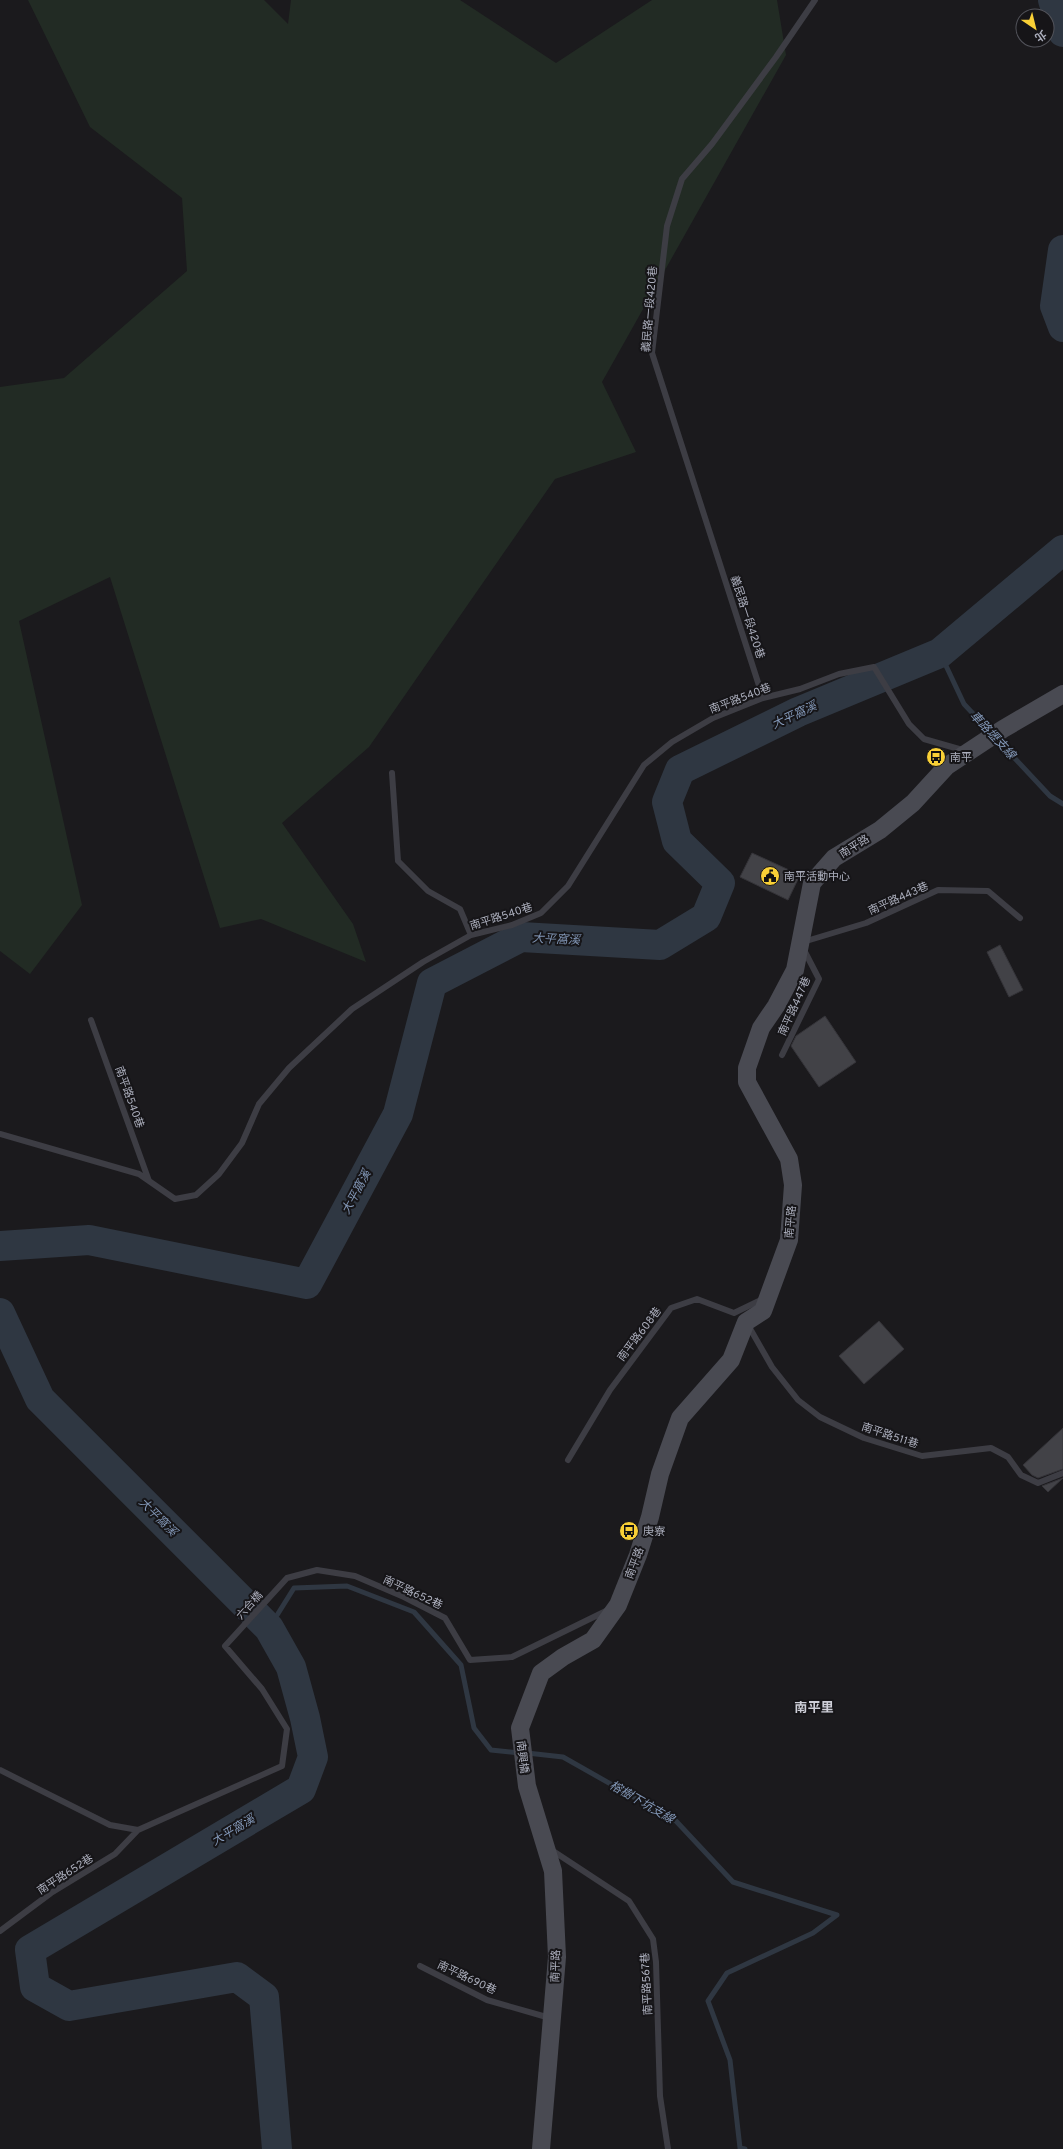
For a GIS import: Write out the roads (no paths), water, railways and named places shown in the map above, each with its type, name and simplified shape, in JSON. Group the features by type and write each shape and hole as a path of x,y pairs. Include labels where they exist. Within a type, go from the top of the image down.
{"street":[{"name":"南平路","path":"520,1728 542,1673 563,1657 593,1640 618,1605 638,1555 650,1517 660,1474 680,1418 731,1360 746,1322 763,1311 789,1240 793,1185 789,1159 747,1082 747,1068 762,1028 776,1006 795,970 812,883 834,858 880,830 913,803 947,766 1003,729 1063,694"},
{"name":"南興橋","path":"520,1728 527,1786"},
{"name":"南平路","path":"527,1786 553,1871 557,1957 541,2149"}],"lane":[{"name":"義民路一段420巷","path":"763,698 652,353 667,226 682,179 717,138 776,57 815,0"},
{"name":"南平路540巷","path":"0,1134 139,1174 176,1199 196,1195 219,1174 242,1143 259,1104 289,1068 352,1009 423,962 471,936 512,925 541,913 568,886 644,765 672,742 699,726 713,718 763,698 800,689 839,674 874,667 892,699 909,724 924,739 968,752"},
{"path":"392,773 398,861 428,891 460,909 471,936"},
{"name":"南平路443巷","path":"800,942 866,923 938,890 988,891 1020,918"},
{"name":"南平路447巷","path":"782,1056 819,979 800,942"},
{"name":"南平路540巷","path":"91,1020 149,1181"},
{"name":"南平路608巷","path":"568,1460 610,1390 671,1308 697,1299 734,1313 768,1297"},
{"name":"南平路511巷","path":"746,1322 772,1367 798,1400 820,1416 864,1438 922,1456 992,1448 1008,1458 1020,1475 1038,1483 1063,1473"},
{"name":"南平路652巷","path":"287,1578 317,1570 355,1576 404,1597 444,1618 470,1660 512,1657 618,1605"},
{"name":"六合橋","path":"225,1646 287,1578"},
{"name":"南平路652巷","path":"0,1931 51,1893 115,1854 138,1830 282,1766 287,1729 262,1689 225,1646"},
{"path":"0,1770 110,1825 138,1830"},
{"name":"南平路567巷","path":"544,1845 629,1901 653,1939 656,1962 660,2096 668,2149"},
{"name":"南平路690巷","path":"420,1966 488,2000 552,2018"}],"waterway":[{"name":"大平窩溪","path":"1053,0 1063,32"},
{"name":"大平窩溪","path":"1063,250 1055,306 1063,327"},
{"name":"大平窩溪","path":"0,1246 89,1240 307,1284 398,1114 432,983 521,937 660,945 706,917 720,883 677,841 667,802 680,770 798,712 940,653 1063,550"},
{"name":"車路壢支線","path":"940,653 964,704 1050,796 1063,804"},
{"name":"大平窩溪","path":"0,1313 40,1399 269,1628 291,1667 305,1718 313,1757 301,1789 30,1950 35,1987 69,2006 237,1977 264,1997 277,2149"},
{"name":"榕樹下坑支線","path":"269,1628 294,1588 347,1586 414,1612 461,1665 474,1728 491,1750 519,1753"},
{"name":"榕樹下坑支線","path":"527,1753 563,1757 676,1821 733,1882 837,1915 813,1933 727,1973 708,2001 730,2060 740,2148 745,2149"}],"place":[{"name":"南平","path":"936,757"},
{"name":"南平活動中心","path":"770,876"},
{"name":"庚寮","path":"629,1531"}],"district":[{"name":"南平里","path":"814,1707"}]}
